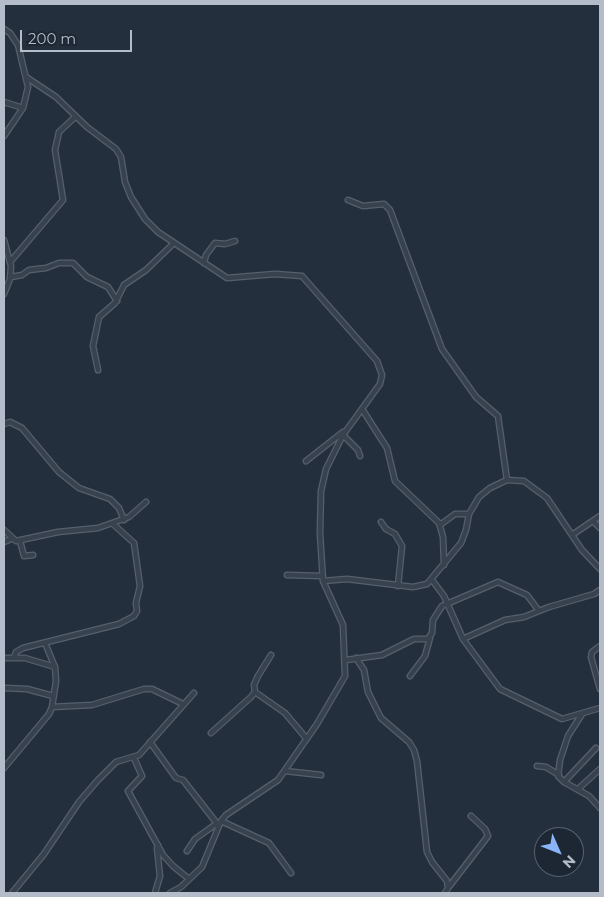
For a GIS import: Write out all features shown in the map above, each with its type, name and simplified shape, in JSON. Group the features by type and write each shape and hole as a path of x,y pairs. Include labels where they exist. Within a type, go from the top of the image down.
{"street":[{"path":"4,29 10,33 18,45 28,94 23,108 4,136"},
{"path":"26,77 56,97 75,117 119,153 125,182 134,202 152,228 204,263 231,278 285,274 299,275 306,278 336,318 377,361 381,370 380,384 346,429 334,451 326,469 321,491 320,533 323,578 344,625 345,676 285,771 266,790 231,810 219,824 195,839 187,851"},
{"path":"4,102 23,108"},
{"path":"11,261 63,200 55,150 60,132 75,117"},
{"path":"348,200 363,206 384,204 390,210 442,349 476,397 498,416 506,480"},
{"path":"4,240 11,261 11,277 4,294"},
{"path":"204,263 206,255 215,242 225,244 235,241"},
{"path":"98,370 93,353 97,320 103,311 117,301 124,285 146,270 174,243"},
{"path":"11,277 22,275 29,270 46,268 56,263 73,263 86,277 108,287 117,301"},
{"path":"362,409 387,448 395,481 440,525 443,537 444,565"},
{"path":"4,424 10,422 22,428 59,472 79,488 110,499 119,508 124,520"},
{"path":"306,461 346,429"},
{"path":"343,435 358,450 360,456"},
{"path":"322,448 334,451"},
{"path":"288,575 347,579 398,586 419,586 432,580 461,543 470,514 479,497 490,488 506,480 524,481 547,498 582,550 600,569"},
{"path":"4,542 11,539 20,541 58,532 90,530 113,524 124,520 146,502"},
{"path":"440,525 455,515 470,514"},
{"path":"572,535 600,516"},
{"path":"593,521 600,528"},
{"path":"381,522 386,529 395,534 402,546 398,586"},
{"path":"14,658 18,650 126,622 136,614 140,586 134,543 113,524"},
{"path":"4,530 11,539"},
{"path":"20,541 24,556 33,555"},
{"path":"432,580 442,593 463,639 493,682 503,691 562,719 600,708"},
{"path":"410,676 426,655 433,620 442,606 499,582 530,598 539,611"},
{"path":"463,639 498,623 594,594 600,590"},
{"path":"346,660 382,655 412,639 430,638"},
{"path":"4,768 45,719 52,707 56,682 55,668 45,643"},
{"path":"600,646 592,652 591,656 600,689"},
{"path":"211,732 255,692 256,681 271,655"},
{"path":"4,658 35,660 55,668"},
{"path":"356,658 364,671 368,692 381,718 409,742 414,750 417,761 427,852 445,879 448,888"},
{"path":"4,688 27,689 53,696"},
{"path":"52,707 92,705 144,689 152,690 183,704"},
{"path":"255,692 285,713 306,738"},
{"path":"12,893 44,854 80,802 98,780 116,762 134,758 194,693"},
{"path":"558,775 560,760 568,736 583,712"},
{"path":"150,742 171,772 178,779 183,780 219,824 269,844 291,873"},
{"path":"564,782 596,748"},
{"path":"134,758 142,776 128,791 158,845 173,866 189,879"},
{"path":"537,766 546,768 558,775 564,782 578,789 600,808"},
{"path":"578,789 600,769"},
{"path":"285,771 293,774 321,775"},
{"path":"445,893 488,836 485,830 471,816"},
{"path":"170,893 202,867 219,824"},
{"path":"155,893 160,876 158,845"}]}
